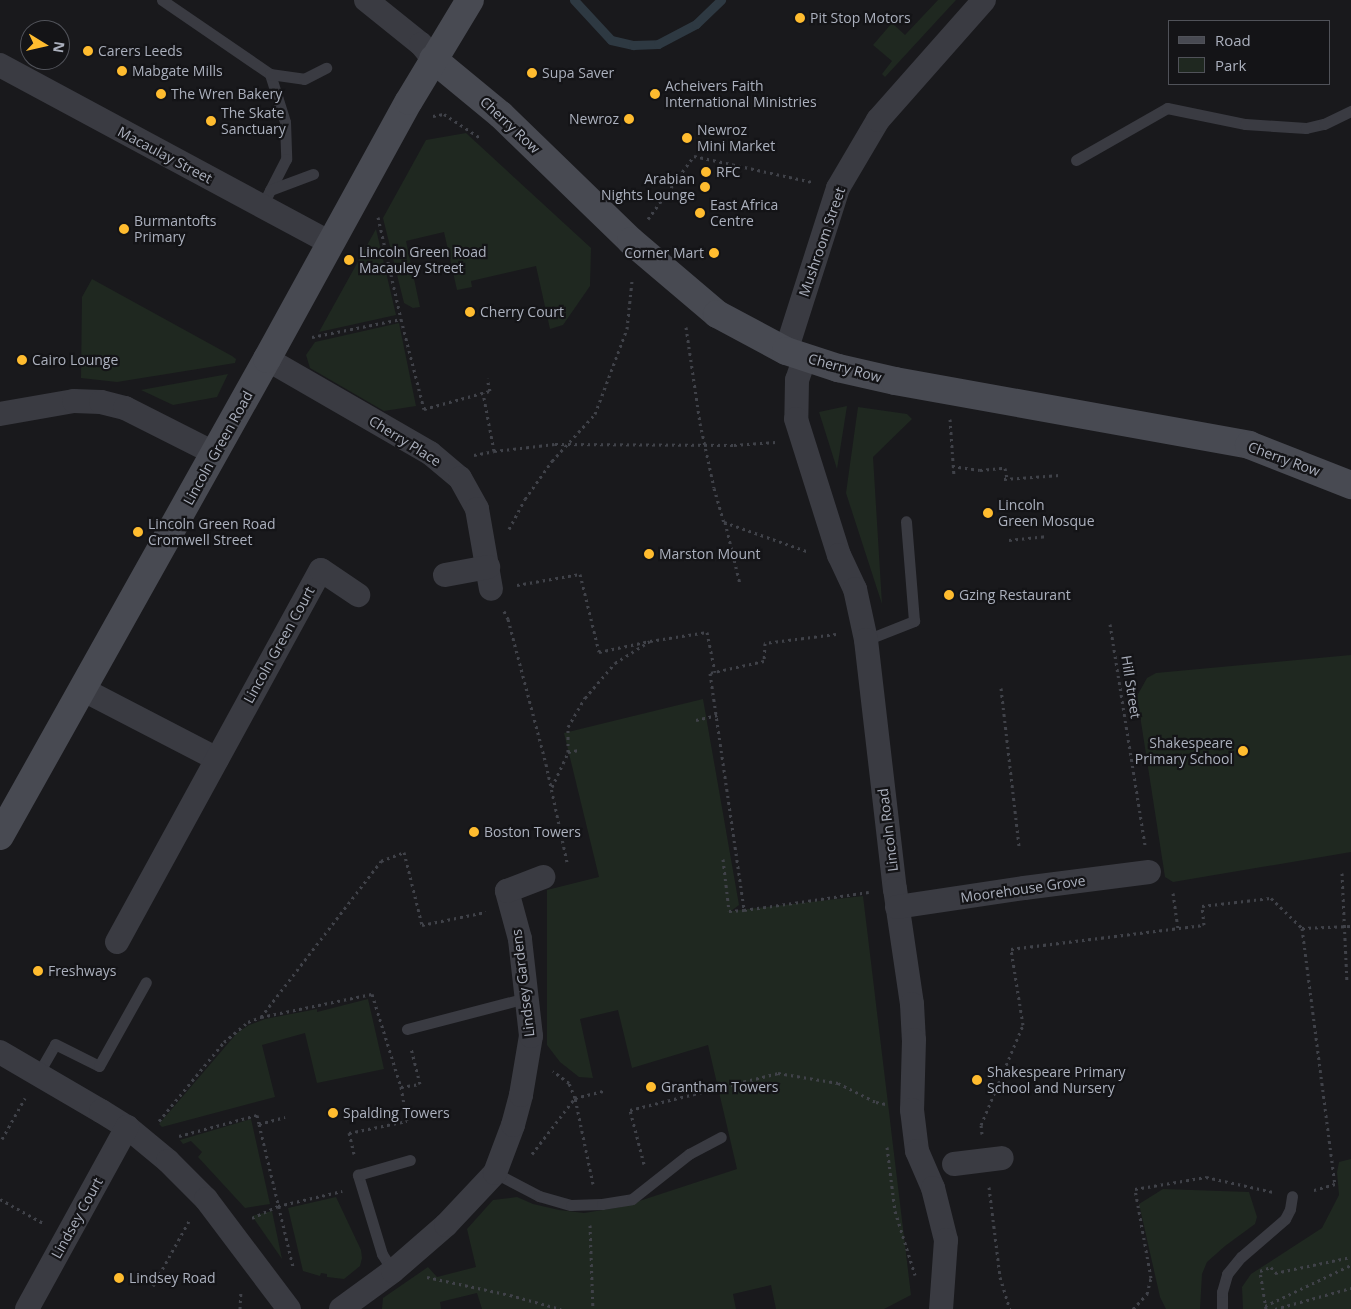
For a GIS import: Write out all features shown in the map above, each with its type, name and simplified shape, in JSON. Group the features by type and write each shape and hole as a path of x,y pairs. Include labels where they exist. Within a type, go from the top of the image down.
{"street":[{"path":"366,0 421,44 433,59"},
{"name":"Lincoln Green Road","path":"0,836 433,59 470,0"},
{"name":"Mushroom Street","path":"795,354 838,188 878,120 984,0"},
{"name":"Cherry Row","path":"433,59 501,114 631,241 717,314 795,354 895,381 1249,445 1351,484"},
{"name":"Macaulay Street","path":"0,65 266,198 330,243"},
{"name":"Lincoln Road","path":"795,354 798,380 795,403 797,424 840,555 855,589 866,640 897,907 912,1004 914,1040 912,1110 917,1151 933,1188 946,1240 941,1309"},
{"name":"Cherry Place","path":"267,359 423,449 460,478 478,509 488,568"},
{"path":"0,414 74,401 101,402 125,408 214,454"},
{"path":"446,575 488,568"},
{"name":"Lincoln Green Court","path":"117,942 321,570 358,595"},
{"path":"82,689 217,759"},
{"name":"Moorehouse Grove","path":"897,907 1149,872"},
{"name":"Lindsey Gardens","path":"341,1309 394,1271 502,1176 529,1049 530,1036 520,939 507,891 543,877"},
{"path":"0,1052 127,1128 168,1161 206,1200 289,1309"},
{"name":"Lindsey Court","path":"27,1309 127,1128"},
{"path":"954,1164 994,1159"}],"lane":[{"path":"162,0 270,74 304,79 326,68"},
{"path":"266,198 286,159 285,122 270,74"},
{"path":"1076,160 1167,108 1245,124 1306,128 1324,124 1351,110"},
{"path":"266,198 313,174"},
{"path":"866,640 914,621 906,522"},
{"path":"38,1074 55,1044 99,1066 146,982"},
{"path":"407,1029 526,998"},
{"path":"502,1176 539,1196 571,1205 632,1199 689,1154 721,1137"},
{"path":"394,1271 382,1254 360,1181 410,1160"},
{"path":"1222,1309 1222,1292 1227,1274 1241,1257 1285,1219 1290,1209 1292,1196"}],"path":[{"path":"430,117 444,114 462,124 480,138"},
{"path":"631,241 694,156 803,180"},
{"path":"378,216 401,319 424,409 490,391 487,378"},
{"path":"632,280 627,329 595,414 552,461 525,499 488,568 580,574 599,652 650,641 707,632 715,672"},
{"path":"311,338 401,319"},
{"path":"685,325 704,445 740,584"},
{"path":"954,391 949,426 954,476"},
{"path":"483,393 494,451"},
{"path":"441,462 494,451 569,444 704,445 780,442"},
{"path":"952,466 980,470 1005,468 1005,479 1060,475"},
{"path":"724,522 817,555"},
{"path":"1009,540 1048,536"},
{"path":"508,619 552,788 568,870"},
{"name":"Hill Street","path":"1110,624 1149,872"},
{"path":"744,910 710,673 764,662 765,643 842,634"},
{"path":"552,788 568,752 568,728 585,698 615,663 650,641"},
{"path":"1001,688 1019,846"},
{"path":"696,720 717,715"},
{"path":"568,752 579,750"},
{"path":"260,1017 380,862 404,852 422,924 512,906"},
{"path":"723,859 729,911 874,891"},
{"path":"1342,873 1348,982"},
{"path":"1173,893 1178,929"},
{"path":"1010,1309 1000,1277 994,1159 980,1125 1024,1025 1011,949 1204,925 1202,906 1271,898 1302,928 1335,1184"},
{"path":"1302,928 1351,925"},
{"path":"154,1127 224,1042 248,1022 260,1017 372,994 401,1088 407,1120 350,1133 360,1181 278,1206 248,1220"},
{"path":"401,1088 420,1084 407,1029"},
{"path":"529,1049 569,1083 575,1098 593,1204 594,1309"},
{"path":"649,1186 630,1110 778,1073 838,1083 876,1102 889,1101"},
{"path":"2,1139 38,1074"},
{"path":"502,1176 539,1147 575,1098 603,1091"},
{"path":"177,1136 256,1115 294,1274"},
{"path":"259,1124 285,1117"},
{"path":"886,1143 895,1212 915,1277"},
{"path":"1133,1309 1147,1294 1151,1278 1134,1189 1206,1177 1251,1188"},
{"path":"0,1199 51,1227"},
{"path":"153,1286 192,1216"},
{"path":"1270,1259 1271,1268 1275,1273 1351,1257"},
{"path":"1271,1268 1260,1271 1266,1308 1351,1265"},
{"path":"394,1271 460,1284 560,1309"},
{"path":"240,1309 243,1282"},
{"path":"1275,1309 1351,1288"}],"green space":[{"path":"938,0 956,0 885,77 882,74 892,61 873,45 892,23 905,35"},
{"path":"466,133 591,248 590,286 563,325 550,329 536,266 471,281 472,287 457,290 444,232 406,241 420,307 413,308 404,303 383,218 426,140"},
{"path":"376,229 396,315 319,332"},
{"path":"92,279 232,356 236,359 235,363 117,382 81,378 82,297"},
{"path":"399,323 416,406 384,411 310,368 306,355 315,342"},
{"path":"228,374 217,397 173,405 141,390"},
{"path":"847,406 837,469 819,412"},
{"path":"858,407 907,414 912,419 873,457 882,604 846,493"},
{"path":"1351,655 1351,852 1173,882 1165,877 1137,696 1147,678 1156,673"},
{"path":"703,699 739,905 731,911 863,896 911,1295 884,1309 776,1309 771,1285 733,1294 736,1309 482,1309 477,1293 440,1302 441,1309 382,1309 383,1298 428,1267 437,1277 476,1267 467,1229 493,1200 517,1197 533,1204 584,1213 621,1207 737,1169 708,1045 632,1068 618,1010 580,1019 593,1078 579,1077 560,1062 547,1045 547,890 599,877 564,733"},
{"path":"368,999 384,1069 317,1083 305,1033 262,1045 275,1097 162,1127 159,1124 237,1033 249,1025 265,1019 317,1009 317,1012"},
{"path":"251,1119 270,1204 245,1208 198,1157 202,1152 191,1141 183,1144 180,1140"},
{"path":"1351,1159 1351,1309 1243,1309 1242,1287 1251,1274 1322,1228 1339,1195 1337,1172 1339,1162"},
{"path":"1163,1189 1249,1192 1257,1217 1255,1224 1207,1262 1202,1274 1200,1309 1166,1309 1160,1297 1139,1204"},
{"path":"336,1197 361,1250 362,1258 360,1266 344,1279 327,1277 327,1274 321,1273 320,1276 303,1271 288,1208"},
{"path":"272,1211 282,1259 252,1216"}],"waterway":[{"path":"574,0 611,40 633,45 658,44 696,24 721,0"}],"place":[{"name":"Pit Stop Motors","path":"800,18"},
{"name":"Carers Leeds","path":"88,51"},
{"name":"Mabgate Mills","path":"122,71"},
{"name":"Supa Saver","path":"532,73"},
{"name":"The Wren Bakery","path":"161,94"},
{"name":"Acheivers Faith International Ministries","path":"655,94"},
{"name":"Newroz","path":"629,119"},
{"name":"The Skate Sanctuary","path":"211,121"},
{"name":"Newroz Mini Market","path":"687,138"},
{"name":"RFC","path":"706,172"},
{"name":"Arabian Nights Lounge","path":"705,187"},
{"name":"East Africa Centre","path":"700,213"},
{"name":"Burmantofts Primary","path":"124,229"},
{"name":"Corner Mart","path":"714,253"},
{"name":"Lincoln Green Road Macauley Street","path":"349,260"},
{"name":"Cherry Court","path":"470,312"},
{"name":"Cairo Lounge","path":"22,360"},
{"name":"Lincoln Green Mosque","path":"988,513"},
{"name":"Lincoln Green Road Cromwell Street","path":"138,532"},
{"name":"Marston Mount","path":"649,554"},
{"name":"Gzing Restaurant","path":"949,595"},
{"name":"Shakespeare Primary School","path":"1243,751"},
{"name":"Boston Towers","path":"474,832"},
{"name":"Freshways","path":"38,971"},
{"name":"Shakespeare Primary School and Nursery","path":"977,1080"},
{"name":"Grantham Towers","path":"651,1087"},
{"name":"Spalding Towers","path":"333,1113"},
{"name":"Lindsey Road","path":"119,1278"}]}
